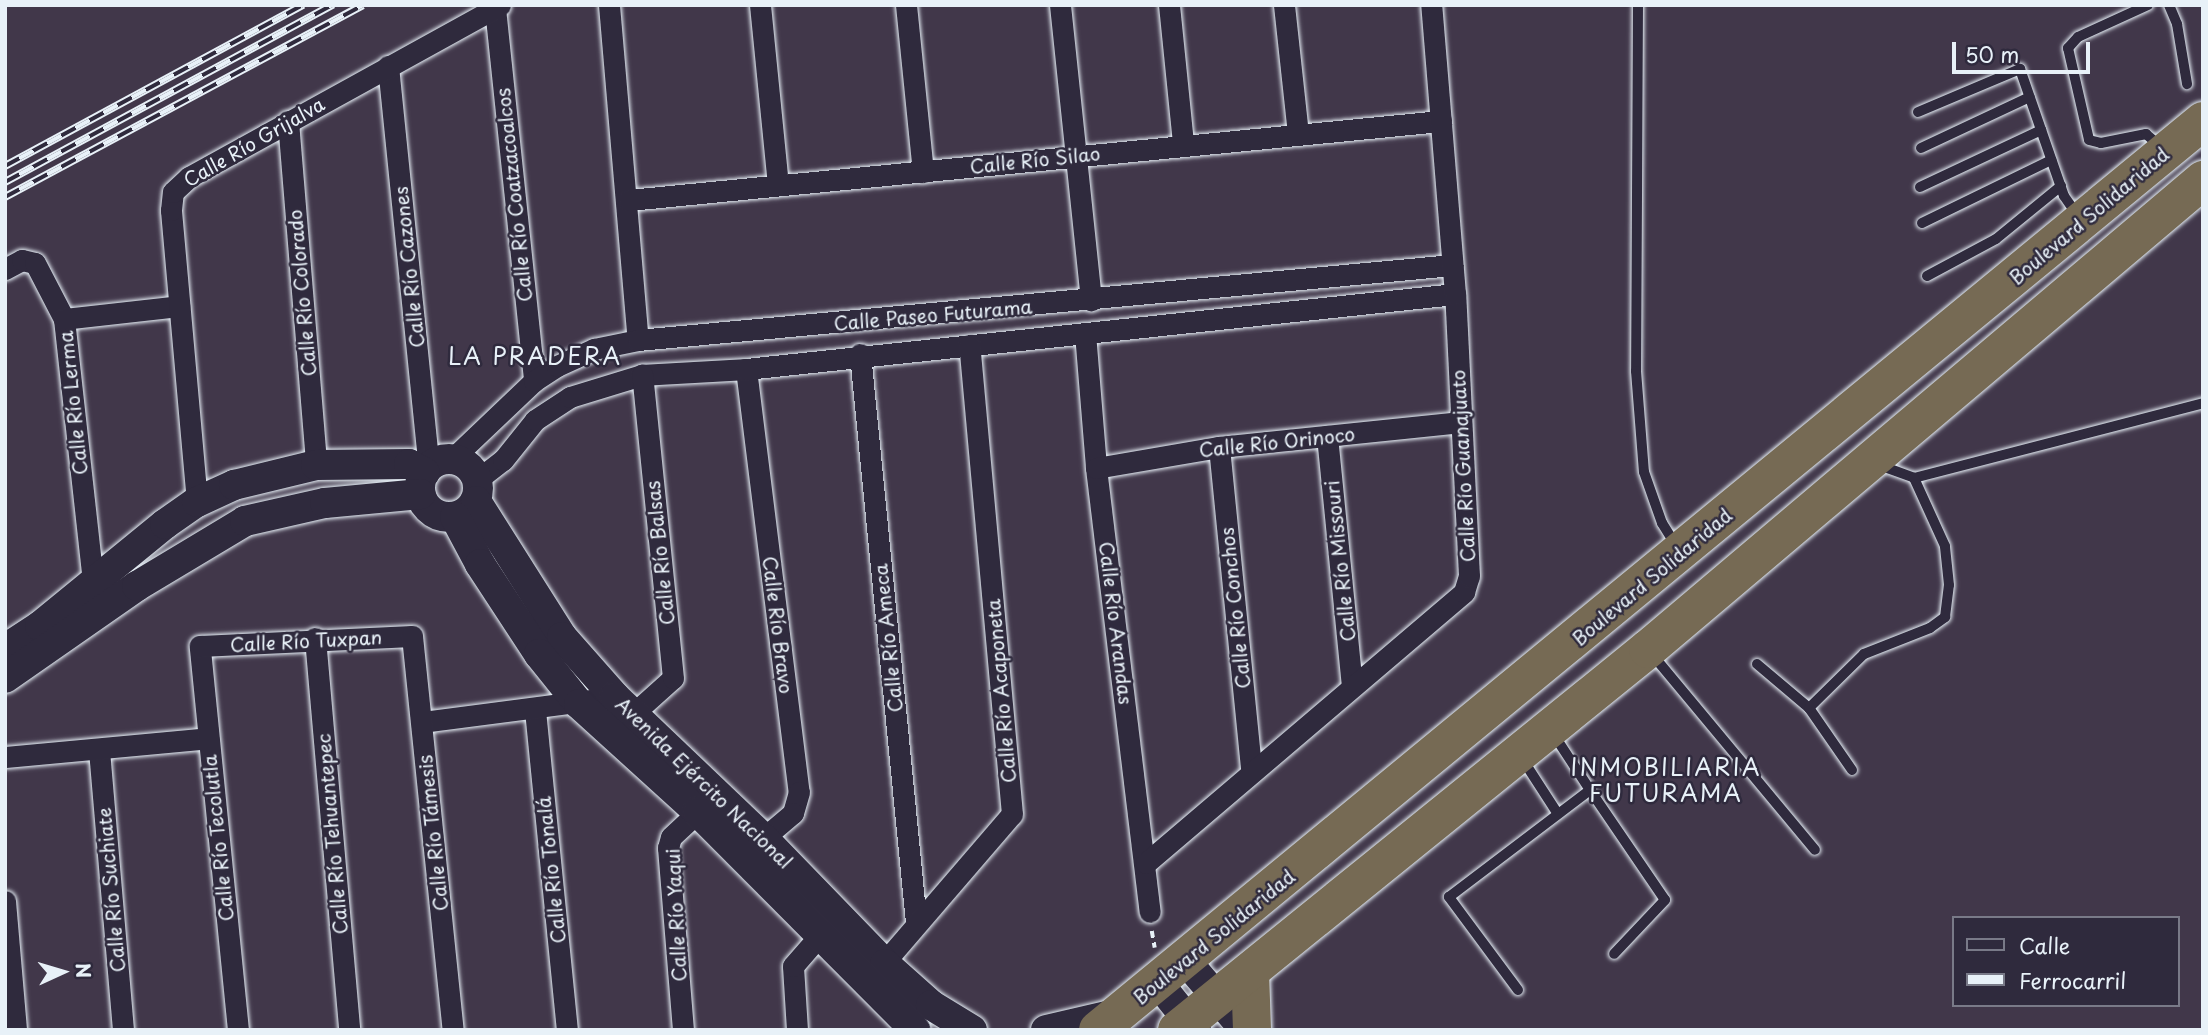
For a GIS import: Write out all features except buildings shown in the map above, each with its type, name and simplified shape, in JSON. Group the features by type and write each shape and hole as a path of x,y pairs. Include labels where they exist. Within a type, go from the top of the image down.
{"highway":[{"name":"Boulevard Solidaridad","path":"1109,1021 1172,973 2203,121"},
{"path":"1195,1020 1381,863 1648,649 2203,180"},
{"path":"1381,863 1412,822 1519,729 1525,709 1509,693"},
{"path":"1250,972 1248,999 1252,1030"}],"main road":[{"path":"5,678 148,579 245,521 324,503 463,463 469,499 437,515 432,473"},
{"path":"5,649 197,502 234,485 316,465 409,464 432,473"},
{"name":"Avenida Ejército Nacional","path":"469,499 480,565 539,654 579,704 698,812 752,847 818,937 875,974 972,1030"},
{"name":"Avenida Ejército Nacional","path":"469,499 562,637 752,847 875,974 915,1030"},
{"path":"1172,973 1195,1020 1245,1030"},
{"path":"1046,1030 1109,1021"}],"street":[{"path":"609,5 629,200 639,340"},
{"path":"760,5 779,185"},
{"path":"906,5 923,172"},
{"path":"1060,5 1091,300"},
{"path":"1169,5 1183,144"},
{"path":"1284,5 1298,134"},
{"name":"Calle Río Guanajuato","path":"1146,863 1251,769 1464,592 1469,576 1459,422 1455,293 1431,5"},
{"name":"Calle Río Grijalva","path":"197,502 170,211 173,192 188,177 497,7"},
{"name":"Calle Río Coatzacoalcos","path":"497,7 534,381"},
{"name":"Calle Río Cazones","path":"388,66 432,473"},
{"name":"Calle Río Colorado","path":"288,121 316,465"},
{"name":"Calle Río Silao","path":"629,200 1441,121"},
{"name":"Calle Río Lerma","path":"5,269 22,261 35,263 64,319 93,582"},
{"name":"Calle Paseo Futurama","path":"432,473 534,381 594,349 639,340 807,327 1453,265"},
{"name":"Calle Paseo Futurama","path":"469,499 535,419 595,386 642,375 746,369 808,359 969,345 1455,293"},
{"path":"1118,297 1121,329"},
{"path":"64,319 179,306"},
{"path":"1028,306 1031,337"},
{"path":"807,327 808,359"},
{"name":"Calle Río Arandas","path":"1085,333 1096,468 1150,912"},
{"name":"Calle Río Acaponeta","path":"875,974 916,922 1012,814 969,345"},
{"name":"Calle Río Ameca","path":"860,354 916,922"},
{"name":"Calle Río Bravo","path":"746,369 799,792 793,813 752,847"},
{"name":"Calle Río Balsas","path":"624,705 673,678 642,375"},
{"name":"Calle Río Orinoco","path":"1096,468 1219,447 1459,422"},
{"name":"Calle Río Missouri","path":"1327,436 1352,685"},
{"name":"Calle Río Conchos","path":"1219,447 1251,769"},
{"name":"Calle Río Tuxpan","path":"200,646 315,638 412,636"},
{"name":"Calle Río Támesis","path":"412,636 453,1030"},
{"name":"Calle Río Tehuantepec","path":"315,638 349,1030"},
{"name":"Calle Río Tecolutla","path":"200,646 238,1030"},
{"path":"422,722 579,704 624,705"},
{"name":"Calle Río Tonalá","path":"535,710 567,1030"},
{"path":"5,757 208,738"},
{"name":"Calle Río Suchiate","path":"99,750 123,1030"},
{"name":"Calle Río Yaqui","path":"683,1030 668,848 671,837 698,812"},
{"path":"5,901 16,1030"},
{"path":"797,1030 793,966 818,937"}],"lane":[{"path":"1638,5 1636,371 1644,472 1662,523 1681,553"},
{"path":"2148,5 2078,37 2068,48 2088,140 2101,143 2146,134 2165,152"},
{"path":"2169,5 2177,24 2187,85"},
{"path":"1919,112 2020,69 2061,186 2082,222"},
{"path":"1921,148 2029,97"},
{"path":"1920,187 2041,130"},
{"path":"1922,223 2052,160"},
{"path":"1927,276 1996,239 2061,186"},
{"path":"1869,462 1914,478 2203,403"},
{"path":"1809,708 1864,654 1930,628 1945,617 1949,585 1945,546 1914,478"},
{"path":"1648,649 1815,850"},
{"path":"1757,664 1809,708 1852,770"},
{"path":"1549,726 1665,900 1615,954"},
{"path":"1517,752 1558,814"},
{"path":"1518,990 1449,897 1590,790"}],"railway":[{"path":"5,166 303,5"},
{"path":"5,182 333,5"},
{"path":"5,197 363,5"}],"district":[{"name":"LA PRADERA","path":"535,356"},
{"name":"INMOBILIARIA FUTURAMA","path":"1666,780"}]}
